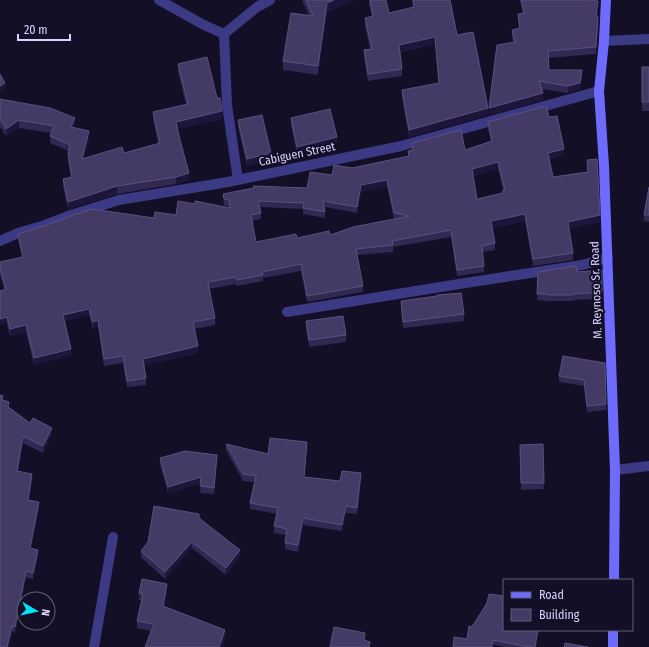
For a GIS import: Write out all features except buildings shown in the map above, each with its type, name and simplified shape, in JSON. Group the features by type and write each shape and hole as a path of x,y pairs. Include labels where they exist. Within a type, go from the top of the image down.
{"street":[{"path":"159,0 202,24 224,34"},
{"path":"224,34 257,7 270,0"},
{"name":"M. Reynoso Sr. Road","path":"606,0 599,91 608,258 615,470 614,579"},
{"path":"224,34 227,105 238,180"},
{"path":"604,41 649,39"},
{"name":"Cabiguen Street","path":"0,241 71,215 119,200 238,180 401,146 599,91"},
{"path":"287,312 582,265 608,258"},
{"path":"615,470 649,466"},
{"path":"94,647 113,537"},
{"path":"613,647 614,631"}]}
